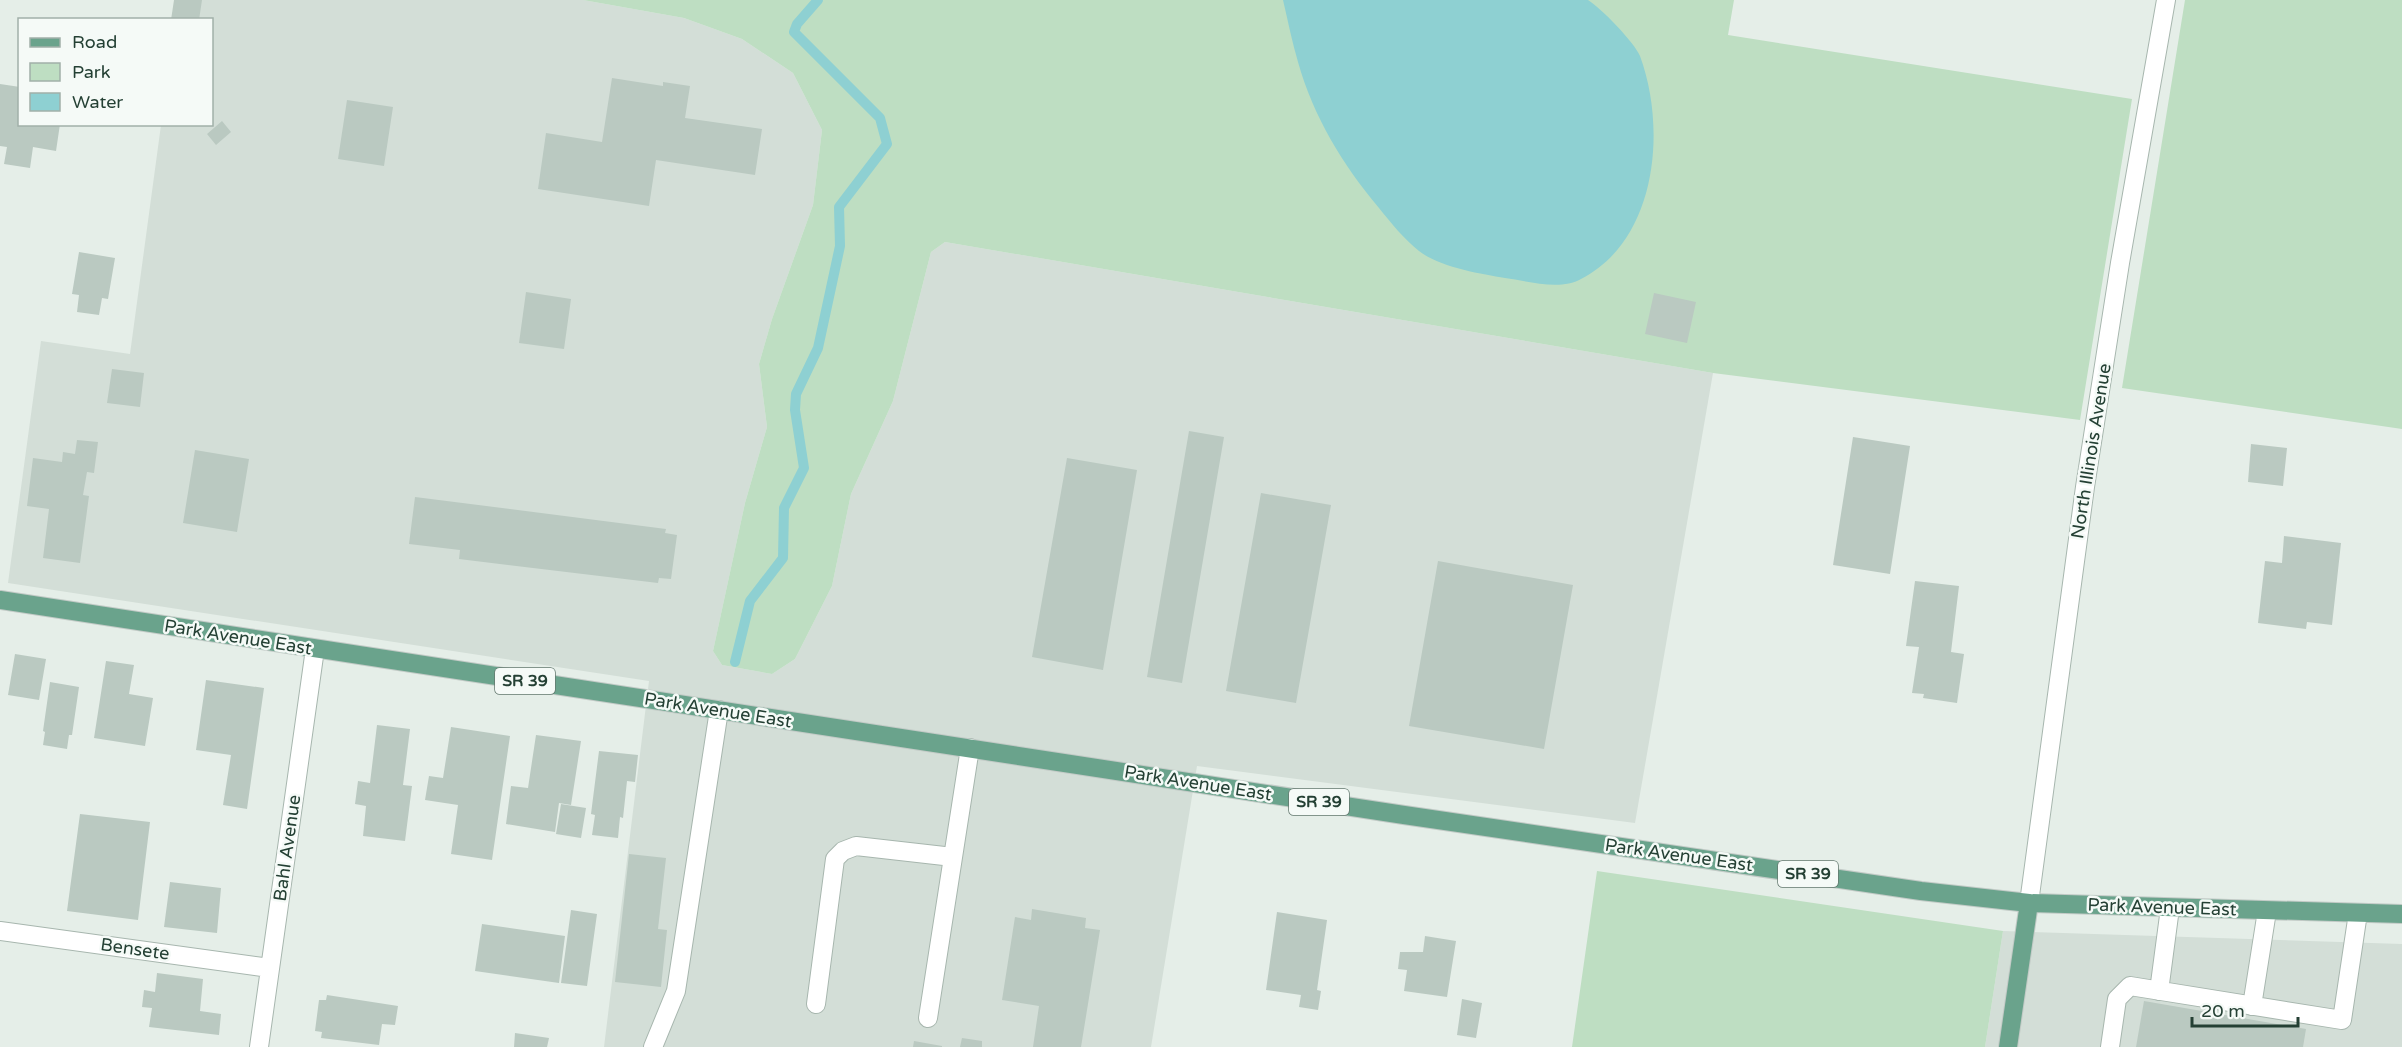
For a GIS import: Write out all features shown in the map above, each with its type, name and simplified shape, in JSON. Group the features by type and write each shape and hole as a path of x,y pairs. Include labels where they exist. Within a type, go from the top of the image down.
{"main road":[{"name":"Park Avenue East","path":"0,600 1921,891 2029,903 2402,914"},
{"path":"2008,1047 2029,903"}],"street":[{"name":"North Illinois Avenue","path":"2029,903 2085,487 2120,262 2166,0"},
{"name":"Bahl Avenue","path":"259,1047 315,649"},
{"path":"653,1047 676,991 719,710"},
{"path":"928,1018 970,748"},
{"path":"816,1004 835,859 843,851 856,846 953,857"},
{"path":"2159,991 2170,908"},
{"path":"2252,1005 2267,910"},
{"path":"2110,1047 2117,999 2130,986 2342,1020 2358,913"},
{"name":"Bensete","path":"0,931 270,968"}],"shaded area":[{"path":"178,0 583,0 684,18 742,39 793,73 822,130 813,205 772,319 759,364 767,427 745,503 713,651 722,665 772,674 795,659 832,586 851,494 893,401 931,252 945,242 1713,373 1635,823 1197,766 1151,1047 604,1047 649,681 8,583 41,341 130,354 161,126 213,126 213,18 176,18"},
{"path":"2003,931 2402,944 2402,1047 1985,1047"}],"green space":[{"path":"583,0 1734,0 1728,35 2132,99 2080,420 1713,373 945,242 931,252 893,401 851,494 832,586 795,659 772,674 722,665 713,651 745,503 767,427 759,364 772,319 813,205 822,130 793,73 742,39 684,18"},
{"path":"2185,0 2402,0 2402,429 2122,388"},
{"path":"1597,871 2003,931 1985,1047 1572,1047"}],"water":[{"path":"1283,0 1588,0 1617,26 1637,50 1648,85 1653,116 1653,148 1649,180 1640,211 1626,238 1606,261 1581,279 1573,283 1554,285 1473,272 1427,257 1398,231 1366,192 1331,139 1304,82"}],"building":[{"path":"174,0 202,0 199,18 171,18"},
{"path":"612,78 663,86 663,82 690,86 685,118 762,129 755,175 656,160 649,206 538,189 546,133 602,142"},
{"path":"0,84 18,87 18,126 60,126 56,151 33,147 30,168 4,164 7,147 0,146"},
{"path":"347,100 393,107 384,166 338,159"},
{"path":"222,121 231,132 216,145 207,134"},
{"path":"79,252 115,258 108,299 102,298 99,315 77,312 79,295 72,294"},
{"path":"526,292 571,299 564,349 519,343"},
{"path":"1654,293 1696,302 1687,343 1645,334"},
{"path":"112,369 144,373 140,407 107,403"},
{"path":"1189,431 1224,437 1182,683 1147,677"},
{"path":"1853,437 1910,446 1890,574 1833,565"},
{"path":"77,440 98,442 94,473 87,472 83,495 89,496 80,563 43,558 49,509 27,506 33,458 62,462 63,452 75,454"},
{"path":"2251,444 2287,448 2283,486 2248,482"},
{"path":"195,450 249,459 237,532 183,523"},
{"path":"1067,458 1137,470 1103,670 1032,657"},
{"path":"1261,493 1331,505 1296,703 1226,691"},
{"path":"415,497 666,529 665,533 677,535 671,579 659,578 658,583 459,559 460,550 409,544"},
{"path":"2284,536 2341,543 2332,625 2307,622 2306,629 2258,623 2265,561 2282,563"},
{"path":"1438,561 1573,585 1544,749 1409,726"},
{"path":"1915,581 1959,586 1951,652 1964,654 1957,703 1923,698 1924,694 1912,693 1919,647 1906,646"},
{"path":"15,654 46,659 39,700 8,695"},
{"path":"106,661 134,665 129,694 153,698 145,746 94,738"},
{"path":"206,680 264,688 247,809 223,805 231,755 196,750"},
{"path":"50,682 79,687 72,735 69,735 67,749 43,745"},
{"path":"377,725 410,729 403,785 412,786 405,841 363,836 366,806 355,804 358,781 370,783"},
{"path":"451,727 510,736 492,860 451,854 458,805 425,800 429,776 443,778"},
{"path":"536,735 581,741 571,805 559,803 555,832 506,824 511,786 528,788"},
{"path":"599,751 638,755 635,782 627,781 623,818 620,817 618,838 592,835 595,815 591,814"},
{"path":"561,804 586,808 581,838 556,834"},
{"path":"80,814 150,822 138,920 67,911"},
{"path":"629,854 666,858 658,929 667,930 661,987 615,982"},
{"path":"170,882 221,888 217,933 164,927"},
{"path":"1032,909 1086,918 1085,928 1100,930 1081,1047 1033,1047 1039,1006 1002,1000 1015,917 1031,920"},
{"path":"571,910 597,914 587,986 561,983"},
{"path":"1277,912 1327,920 1317,990 1321,991 1318,1010 1299,1007 1301,995 1266,990"},
{"path":"482,924 565,936 559,983 475,971"},
{"path":"1425,936 1456,941 1447,997 1404,991 1407,970 1398,969 1400,952 1423,952"},
{"path":"157,973 203,979 200,1011 221,1014 219,1035 149,1027 152,1008 142,1007 144,990 155,992"},
{"path":"327,995 398,1006 395,1025 382,1024 379,1045 321,1038 322,1032 315,1031 319,1000 326,1000"},
{"path":"1462,999 1482,1003 1476,1038 1457,1035"},
{"path":"2144,1001 2306,1029 2303,1047 2136,1047"},
{"path":"515,1033 549,1038 547,1047 514,1047"},
{"path":"962,1038 982,1041 982,1047 960,1047"},
{"path":"914,1041 942,1046 942,1047 913,1047"}],"waterway":[{"path":"735,662 750,601 783,558 784,508 804,468 795,410 796,394 818,348 840,246 839,207 887,144 880,118 794,32 797,24 818,0"}]}
